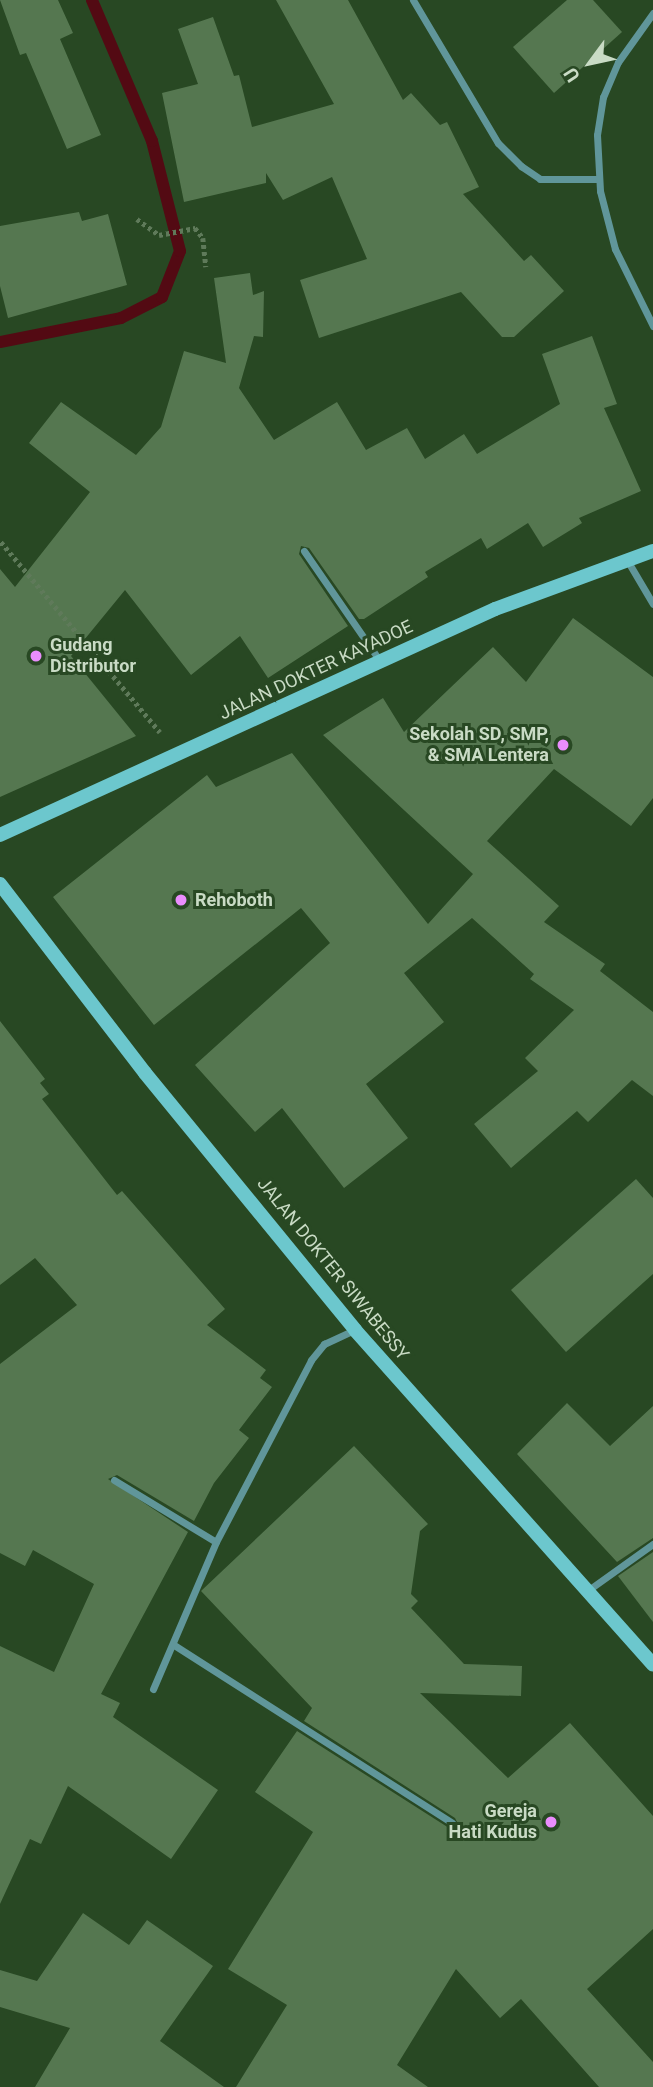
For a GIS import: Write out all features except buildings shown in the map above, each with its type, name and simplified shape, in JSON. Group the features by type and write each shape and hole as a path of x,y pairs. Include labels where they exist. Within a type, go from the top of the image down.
{"main road":[{"name":"JALAN DOKTER KAYADOE","path":"0,835 495,609 653,551"},
{"name":"JALAN DOKTER SIWABESSY","path":"0,884 145,1073 355,1330 653,1665"}],"street":[{"path":"413,0 498,143 521,166 540,179 599,178"},
{"path":"653,13 618,62 603,97 597,135 599,178 615,249 653,326"},
{"path":"304,551 381,662"},
{"path":"627,560 653,604"},
{"path":"153,1689 216,1542 311,1360 324,1344 355,1330"},
{"path":"114,1480 216,1542"},
{"path":"587,1591 653,1544"},
{"path":"174,1645 452,1823"}],"path":[{"path":"137,219 159,235 194,228 203,238 206,267"},
{"path":"1,542 178,754"}],"waterway":[{"path":"0,342 121,318 162,297 180,251 152,141 92,0"}],"place":[{"name":"Gudang Distributor","path":"36,656"},
{"name":"Sekolah SD, SMP, & SMA Lentera","path":"563,745"},
{"name":"Rehoboth","path":"181,900"},
{"name":"Gereja Hati Kudus","path":"551,1822"}]}
